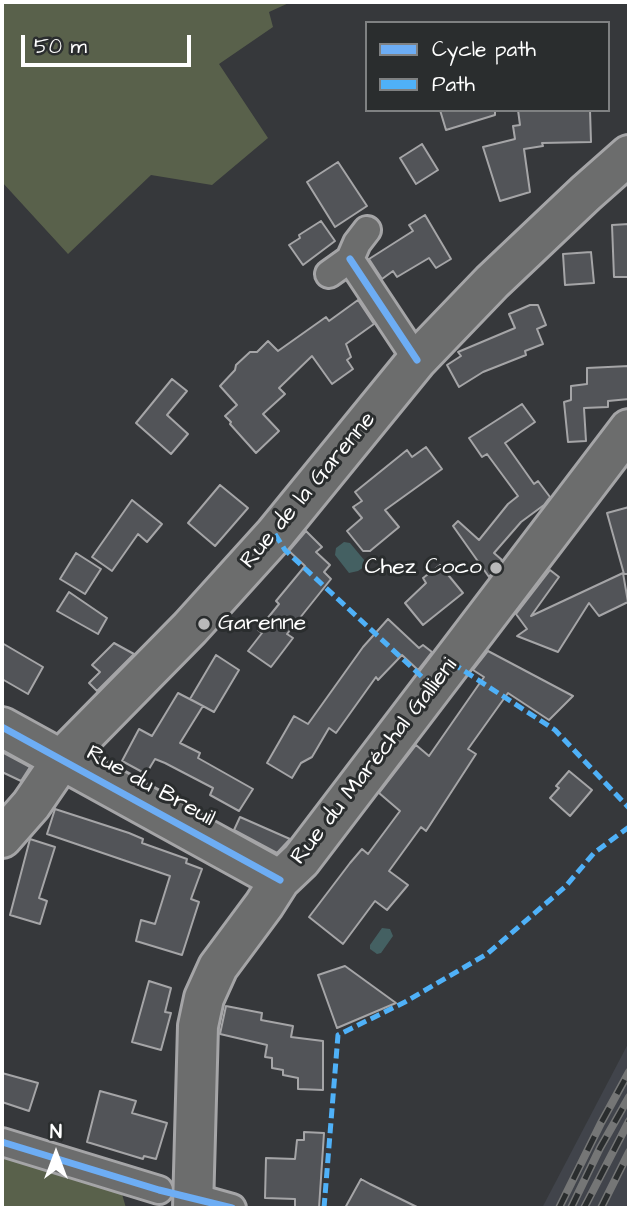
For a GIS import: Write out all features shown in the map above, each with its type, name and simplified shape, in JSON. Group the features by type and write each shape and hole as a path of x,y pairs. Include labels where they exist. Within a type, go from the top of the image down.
{"main road":[{"name":"Rue de la Garenne","path":"2,838 31,805 66,754 190,628 275,534 417,360 492,282 629,155"},
{"name":"Rue du Maréchal Gallieni","path":"182,1198 198,1026 204,998 218,967 280,880 301,860 629,429"},
{"name":"Rue du Breuil","path":"2,727 280,880"}],"street":[{"path":"367,230 340,267 417,360"},
{"path":"2,1142 182,1198 232,1208"}],"shaded area":[{"path":"629,1042 629,1208 542,1208"}],"green space":[{"path":"2,2 291,2 269,12 273,27 219,64 268,138 212,185 151,175 68,254 2,182"},
{"path":"2,1148 115,1187 122,1194 126,1208 2,1208"}],"water":[{"path":"344,542 350,543 365,561 364,567 358,571 349,573 335,555 336,548"},
{"path":"382,928 390,929 393,936 381,953 377,954 370,949 370,945"}],"building":[{"path":"441,112 495,112 495,115 446,130"},
{"path":"518,112 590,112 591,142 542,143 543,146 524,149 530,192 500,201 483,147 515,139 513,126 520,125"},
{"path":"422,144 438,170 416,184 400,158"},
{"path":"338,162 367,206 335,227 307,182"},
{"path":"425,215 451,259 436,268 429,258 397,277 393,271 382,279 369,259 413,231 409,225"},
{"path":"321,221 335,241 303,265 289,245"},
{"path":"629,224 629,277 614,277 612,225"},
{"path":"591,252 594,283 565,285 563,254"},
{"path":"358,300 374,324 346,344 351,357 347,360 353,369 332,384 312,356 279,388 285,394 263,414 279,431 256,453 225,416 237,405 220,386 250,352 257,352 268,341 278,351 326,317 329,321"},
{"path":"530,305 538,305 546,325 537,329 543,344 525,351 526,355 483,372 459,387 447,365 461,356 458,352 515,328 509,314"},
{"path":"629,366 629,399 608,401 608,407 584,408 586,441 568,442 564,402 571,400 571,386 587,384 587,368"},
{"path":"172,379 187,391 167,415 188,434 171,454 136,423"},
{"path":"522,404 535,422 505,443 534,484 538,481 550,497 544,505 521,522 494,553 502,560 489,577 453,526 458,521 479,540 508,504 518,496 487,454 482,457 469,438"},
{"path":"426,447 442,469 385,510 399,527 370,551 363,551 347,531 362,518 353,507 362,501 355,492 407,450 412,457"},
{"path":"220,485 248,508 215,546 188,523"},
{"path":"132,500 162,524 147,542 138,534 112,571 92,557"},
{"path":"629,507 629,574 624,574 607,513"},
{"path":"306,531 322,547 316,552 330,565 324,572 331,579 287,634 293,638 271,667 248,651 262,633 258,630 279,604 276,601 305,566 289,551"},
{"path":"76,553 101,569 85,594 60,579"},
{"path":"440,565 463,593 423,625 405,603 426,583 423,578"},
{"path":"550,570 559,577 531,616 623,573 628,602 599,616 589,603 558,652 517,636 527,629 516,614"},
{"path":"69,592 107,618 98,634 57,611"},
{"path":"388,619 419,648 423,645 432,652 418,670 402,655 378,680 376,677 336,733 329,728 312,757 301,763 292,778 267,763 294,716 308,724 363,647"},
{"path":"2,643 43,667 28,694 2,679"},
{"path":"114,643 134,654 97,691 89,683 100,672 92,665"},
{"path":"488,651 573,696 549,720 508,693 468,749 476,754 426,831 421,827 389,871 408,885 387,910 375,901 343,944 309,917 362,849 368,854 400,811 379,793 416,745 429,756 484,677 473,670"},
{"path":"216,655 239,670 214,712 190,699"},
{"path":"178,693 203,706 180,743 200,753 198,758 253,789 239,811 210,795 213,788 165,763 155,759 146,774 122,761 139,729 152,736"},
{"path":"2,752 30,767 21,781 2,772"},
{"path":"569,771 592,790 570,816 550,798"},
{"path":"55,809 129,833 143,839 142,843 187,859 186,863 202,869 191,899 199,902 182,955 136,941 141,920 155,924 170,876 47,834"},
{"path":"240,817 290,839 277,853 234,830"},
{"path":"30,839 55,847 39,898 47,901 40,924 10,915"},
{"path":"345,966 396,1003 337,1028 318,975"},
{"path":"149,981 171,988 165,1012 171,1013 161,1050 132,1042"},
{"path":"226,1006 262,1013 261,1020 293,1026 291,1037 323,1041 323,1090 298,1089 298,1078 283,1075 283,1070 272,1068 272,1058 265,1057 267,1045 220,1034"},
{"path":"2,1073 38,1083 29,1111 2,1102"},
{"path":"100,1091 136,1101 132,1113 167,1123 156,1159 144,1156 143,1159 87,1142"},
{"path":"304,1132 324,1133 319,1208 295,1207 295,1199 265,1198 266,1158 295,1159 297,1140 304,1140"},
{"path":"361,1179 370,1184 419,1208 345,1208"}],"railway":[{"path":"559,1208 629,1072"},
{"path":"571,1208 629,1097"},
{"path":"584,1208 629,1121"},
{"path":"601,1208 629,1152"}],"marked path":[{"path":"275,534 285,550 434,688"},
{"path":"452,663 555,730 629,808"},
{"path":"324,1208 338,1035 405,1002 487,954 565,887 594,853 629,827"}],"cycle path":[{"path":"350,259 417,360"},
{"path":"2,727 280,880"},
{"path":"2,1142 159,1190 232,1208"}],"place":[{"name":"Chez Coco","path":"496,568"},
{"name":"Garenne","path":"204,624"}]}
